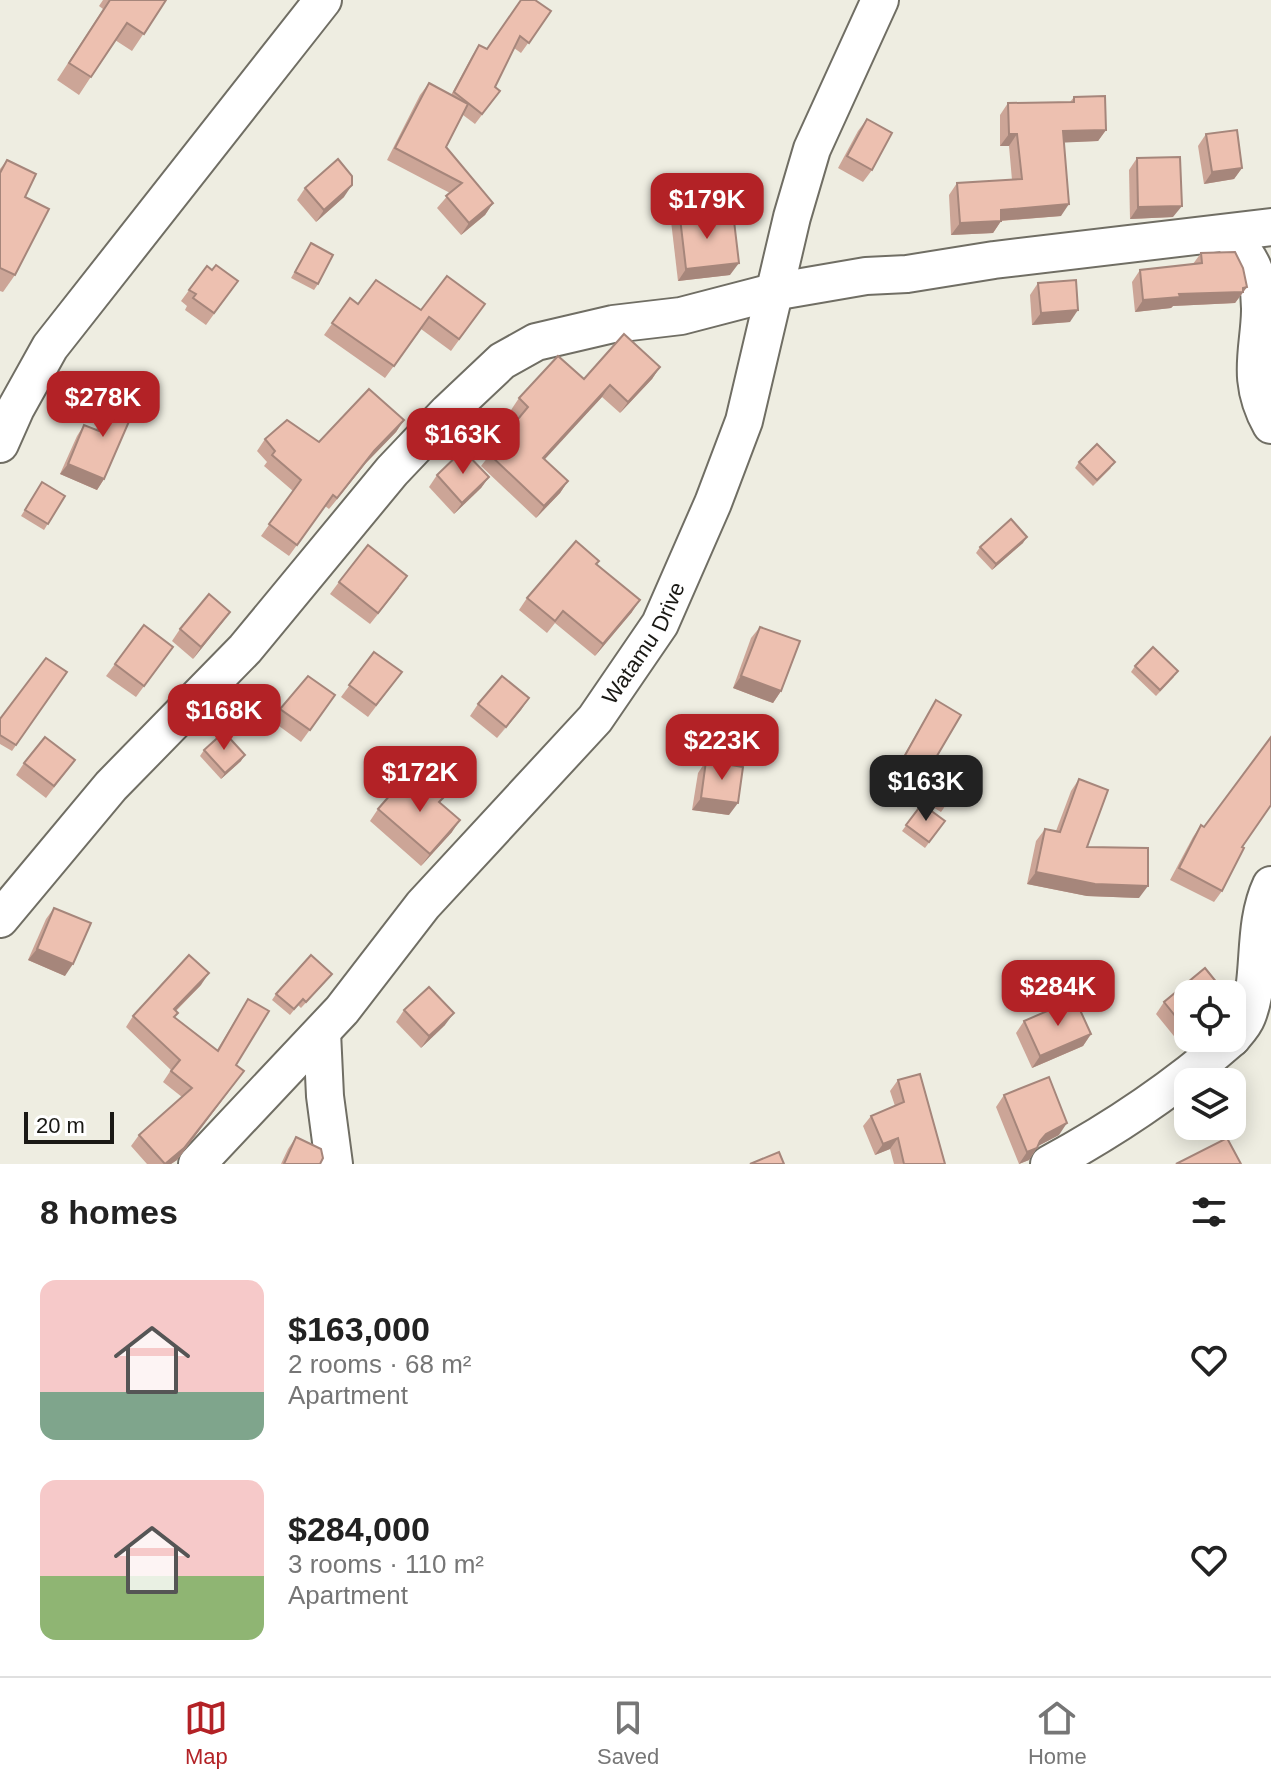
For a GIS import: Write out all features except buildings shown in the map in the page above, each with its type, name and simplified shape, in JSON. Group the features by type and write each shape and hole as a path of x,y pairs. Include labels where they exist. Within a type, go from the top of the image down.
{"street":[{"path":"0,444 8,415 50,347 323,0"},
{"name":"Watamu Drive","path":"197,1164 342,1010 432,894 595,719 660,624 713,503 744,421 773,292 812,149 880,0"},
{"path":"0,919 111,786 245,649 392,471 502,361 536,342 572,333 681,316 773,292 866,276 907,274 994,260 1271,227"},
{"path":"1228,233 1252,265 1257,281 1254,376 1258,398 1271,425"},
{"path":"1246,1021 1252,1000 1260,921 1271,885"},
{"path":"322,1032 325,1096 334,1164"},
{"path":"1049,1164 1105,1131 1216,1052"}]}
